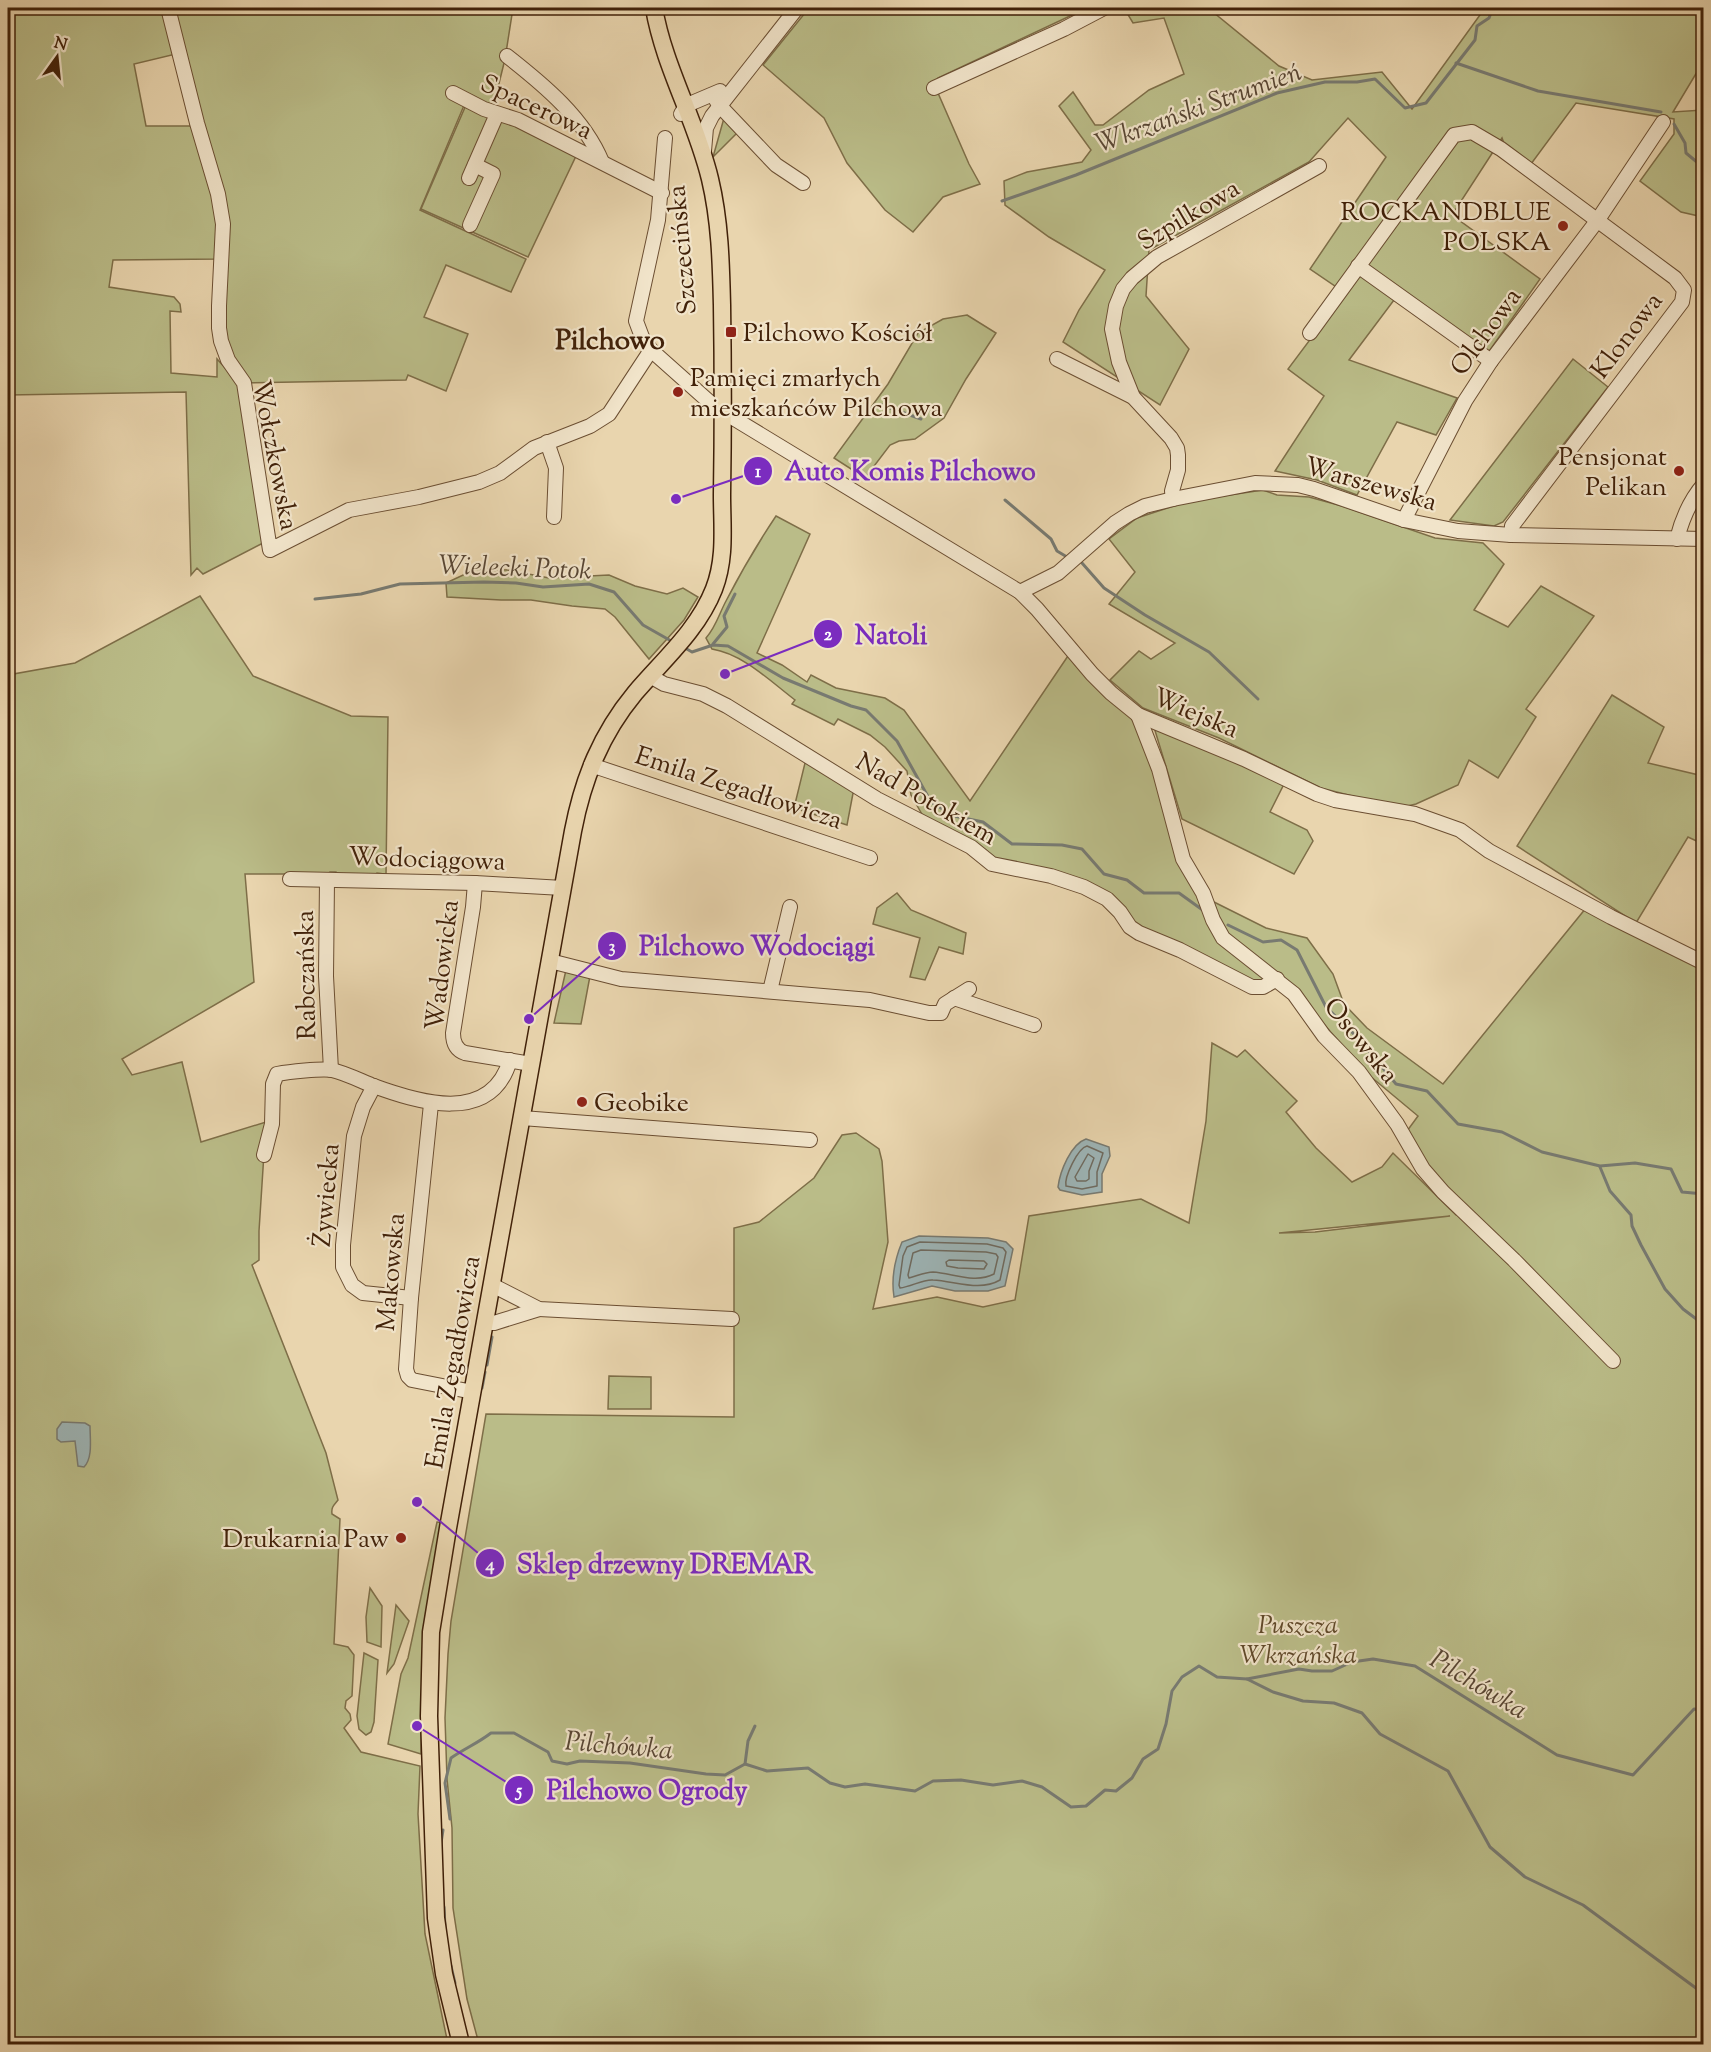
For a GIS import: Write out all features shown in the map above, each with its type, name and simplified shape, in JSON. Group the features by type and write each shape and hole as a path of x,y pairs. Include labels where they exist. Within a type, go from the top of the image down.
{"main road":[{"name":"Szczecińska","path":"644,8 662,70 686,113 709,218 719,409"},
{"name":"Szczecińska","path":"583,788 591,765 609,728 690,630 709,600 720,568 723,543 722,496 718,461 720,240 707,165 686,113 654,8"},
{"name":"Emila Zegadłowicza","path":"461,2044 444,1974 436,1918 429,1679 431,1632 531,1064 583,788"}],"street":[{"name":"Wołczkowska","path":"168,8 220,206 224,233 219,328 228,360 244,383 270,549 349,510 419,497 478,482 500,472 534,448 590,426 609,414 651,350"},
{"path":"707,165 705,137 716,104 740,79 797,8"},
{"path":"934,88 1104,8"},
{"name":"Spacerowa","path":"507,56 554,95 588,137 602,162"},
{"name":"Spacerowa","path":"453,93 484,109 518,120 662,193"},
{"path":"686,113 716,104"},
{"path":"716,104 776,165 803,183"},
{"path":"469,178 497,114"},
{"name":"Olchowa","path":"1404,520 1459,411 1491,361 1597,221 1663,122"},
{"name":"Klonowa","path":"1358,266 1454,135 1472,132 1501,149 1675,278 1684,290 1682,302 1512,526 1511,535"},
{"path":"665,138 658,220 636,321 642,338 651,350 719,409"},
{"path":"470,225 493,174 475,165"},
{"name":"Szpilkowa","path":"1173,499 1172,492 1178,470 1177,448 1133,397 1119,362 1112,329 1116,306 1132,278 1156,257 1319,166"},
{"path":"1310,333 1358,266 1491,361"},
{"name":"Szpilkowa","path":"1057,359 1133,397"},
{"name":"Wiejska","path":"719,409 1020,592 1092,674 1138,715 1244,759 1326,797 1415,814 1460,830 1489,851 1611,918 1704,963"},
{"path":"547,442 556,468 554,517"},
{"name":"Warszewska","path":"1020,592 1059,573 1115,523 1145,506 1255,483 1298,485 1404,520 1458,531 1511,535 1704,538"},
{"path":"1677,539 1688,509 1704,484"},
{"name":"Nad Potokiem","path":"650,676 664,684 712,697 877,799 971,848 992,864 1051,876 1084,887 1107,899 1130,927 1139,933 1180,950 1252,987 1263,987 1277,979"},
{"name":"Osowska","path":"1138,715 1159,770 1183,859 1203,893 1213,920 1224,938 1294,994 1324,1036 1359,1072 1397,1124 1431,1179 1613,1361"},
{"name":"Emila Zegadłowicza","path":"591,765 870,858"},
{"name":"Wodociągowa","path":"290,879 475,883 563,888"},
{"name":"Rabczańska","path":"327,880 326,976 332,1070"},
{"name":"Wadowicka","path":"475,883 453,1040 460,1051 531,1064"},
{"path":"770,991 790,907"},
{"path":"550,961 621,979 870,1000 929,1013 941,1013 945,1004 969,988"},
{"path":"954,998 1034,1025"},
{"path":"264,1155 272,1124 275,1076 280,1074 332,1070 431,1104 461,1103 487,1096 501,1079 510,1060"},
{"name":"Żywiecka","path":"374,1086 363,1107 354,1136 343,1245 343,1267 352,1285 363,1293 411,1298"},
{"name":"Makowska","path":"431,1104 406,1369 408,1376 418,1382 473,1392"},
{"path":"522,1118 810,1140"},
{"path":"492,1286 539,1309"},
{"path":"485,1323 494,1323 539,1309 732,1319"}],"green space":[{"path":"8,8 165,8 176,54 134,64 146,126 196,126 218,215 219,259 113,260 109,287 174,297 180,304 181,312 170,311 171,373 217,377 217,359 238,382 226,346 223,319 228,233 172,8 513,8 505,59 493,108 465,103 420,210 526,259 511,292 446,265 424,317 468,334 446,391 408,375 406,380 240,383 265,542 203,574 197,568 191,575 186,392 8,395"},
{"path":"809,8 1087,8 938,78 938,93 980,184 943,197 913,232 885,210 847,163 824,118 763,65"},
{"path":"1124,8 1208,8 1279,66 1312,80 1382,72 1412,109 1485,8 1696,8 1700,67 1673,112 1703,110 1703,217 1681,212 1640,181 1674,134 1674,119 1576,103 1531,164 1505,146 1502,138 1452,215 1540,279 1485,357 1394,300 1349,360 1457,398 1436,435 1397,422 1357,495 1317,480 1275,471 1324,396 1288,369 1345,293 1310,269 1386,157 1348,118 1309,162 1149,250 1146,296 1189,349 1160,405 1063,342 1079,310 1105,270 1049,237 1005,205 1004,181 1027,172 1082,162 1091,150 1059,106 1073,92 1095,125 1103,125 1149,90 1184,74 1164,18 1133,23"},
{"path":"466,105 517,125 576,156 528,257 421,209"},
{"path":"724,118 737,133 713,157"},
{"path":"967,315 996,333 944,418 915,439 890,445 865,478 834,458 888,384 918,333 943,319"},
{"path":"1573,359 1608,387 1503,522 1494,526 1450,520"},
{"path":"1263,490 1277,495 1309,497 1342,506 1435,538 1483,543 1504,564 1474,610 1508,627 1541,586 1594,616 1526,709 1536,717 1498,778 1469,760 1458,785 1416,804 1399,808 1321,788 1219,738 1143,708 1110,680 1139,651 1151,659 1175,643 1109,604 1135,572 1109,539 1137,518 1189,501"},
{"name":"Puszcza Wkrzańska","path":"776,516 810,534 757,653 782,665 807,682 811,675 836,688 885,698 904,710 970,801 1072,650 1138,715 1192,886 1214,902 1266,928 1307,938 1333,974 1344,1004 1367,1028 1443,1084 1586,908 1703,970 1703,2044 479,2044 467,1999 453,1908 452,1828 447,1779 445,1718 451,1621 486,1414 734,1417 734,1228 759,1222 814,1178 842,1135 856,1133 879,1149 882,1161 888,1242 873,1309 937,1297 983,1307 1015,1300 1029,1216 1141,1199 1189,1223 1206,1121 1212,1043 1237,1057 1245,1050 1297,1101 1286,1112 1316,1148 1352,1182 1382,1167 1393,1153 1456,1215 1467,1211 1430,1172 1407,1131 1418,1116 1370,1076 1295,992 1261,981 1252,984 1137,928 1106,895 1000,864 923,816 911,795 907,771 885,747 870,735 838,719 834,725 792,704 795,700 756,669 735,656 712,649 706,638 744,568","holes":["1450,1216 1315,1232 1279,1233"]},
{"path":"476,569 508,570 549,578 609,575 635,586 667,594 683,588 698,597 684,620 649,659 615,617 605,609 531,600 447,597 446,583"},
{"path":"200,596 253,676 351,716 388,717 386,876 377,873 374,875 339,875 336,872 327,874 245,874 254,982 122,1059 132,1075 182,1062 201,1142 266,1122 259,1260 252,1265 326,1453 338,1500 332,1512 340,1519 334,1644 348,1647 354,1655 352,1696 346,1701 345,1708 351,1720 344,1728 361,1752 420,1766 418,1814 425,1934 448,2044 8,2044 8,675 75,663"},
{"path":"1612,695 1664,727 1648,763 1699,775 1703,758 1703,844 1688,837 1636,923 1517,846"},
{"path":"1153,724 1284,784 1270,812 1307,830 1313,841 1294,874 1182,819"},
{"path":"806,759 854,788 847,825 794,808"},
{"path":"897,893 911,910 966,933 963,954 939,947 925,980 910,977 920,938 873,924 877,908"},
{"path":"566,970 590,976 581,1024 554,1023"},
{"path":"609,1376 651,1377 651,1409 608,1409"},
{"path":"437,1522 443,1523 423,1665 421,1754 388,1744 401,1674 408,1658"},
{"path":"370,1588 382,1606 381,1647 367,1642 366,1617"},
{"path":"396,1605 409,1621 394,1664 387,1673"},
{"path":"364,1653 378,1660 374,1722 371,1732 366,1735 359,1729 357,1716"}],"water":[{"path":"1086,1139 1109,1147 1110,1156 1102,1174 1102,1192 1082,1195 1060,1190 1059,1181 1067,1159 1076,1146"},
{"path":"919,1236 988,1238 1006,1242 1013,1249 1005,1286 988,1291 955,1291 932,1286 894,1297 894,1269 902,1242"},
{"path":"62,1422 85,1423 90,1426 90,1454 84,1467 78,1466 75,1441 61,1442 57,1439 57,1429"}],"waterway":[{"name":"Wkrzański Strumień","path":"1002,201 1076,175 1277,93 1325,82 1357,82 1375,79 1405,108 1426,103 1475,40 1477,26 1489,18 1493,8"},
{"path":"1456,63 1538,91 1661,112"},
{"path":"1674,124 1685,143 1686,153 1704,168"},
{"path":"882,405 921,419"},
{"path":"1005,500 1051,539 1057,551 1067,557"},
{"path":"1082,563 1104,588 1209,652 1258,699"},
{"name":"Wielecki Potok","path":"315,599 361,594 400,584 484,582 543,587 589,584 614,592 643,625 673,642"},
{"name":"Wkrzański Strumień","path":"713,644 727,627 724,616 735,594"},
{"name":"Wielecki Potok","path":"685,648 692,652 713,645 728,646 783,678 866,710 897,741 931,802 954,816 983,822 1012,844 1062,845 1082,849 1104,874 1127,880 1144,893 1179,893 1204,911"},
{"name":"Wielecki Potok","path":"1228,925 1263,942 1281,940 1297,950 1326,1007 1359,1039 1396,1084 1427,1091 1458,1124 1502,1132 1542,1152 1600,1166 1635,1163 1671,1169 1682,1192 1704,1194"},
{"path":"1600,1167 1610,1191 1631,1215 1632,1226 1665,1289 1683,1309 1699,1321"},
{"path":"487,1365 492,1337"},
{"path":"482,1388 485,1372"},
{"name":"Pilchówka","path":"450,1819 445,1783 451,1758 491,1733 514,1733 548,1752 552,1761 567,1764 580,1761 630,1763 725,1775 745,1764 767,1771 808,1768 830,1783 845,1787 865,1784 915,1791 933,1781 961,1780 993,1785 1022,1781 1042,1787 1071,1807 1086,1806 1105,1790 1116,1791 1132,1778 1143,1759 1158,1749 1166,1724 1172,1691 1182,1677 1199,1666 1217,1677 1247,1679 1299,1669 1332,1671 1352,1662 1373,1659 1415,1666 1557,1755 1633,1775 1694,1709 1704,1710"},
{"path":"1247,1679 1273,1692 1303,1701 1334,1703 1362,1713 1380,1734 1448,1771 1490,1847 1525,1877 1583,1905 1704,1994"},
{"path":"745,1764 748,1741 755,1726"},
{"path":"441,1843 443,1830"},
{"path":"444,1907 445,1927"},
{"path":"451,1966 455,1983"}],"place":[{"name":"ROCKANDBLUE POLSKA","path":"1563,226"},
{"name":"Pilchowo Kościół","path":"731,332"},
{"name":"Pamięci zmarłych mieszkańców Pilchowa","path":"678,392"},
{"name":"Pensjonat Pelikan","path":"1679,471"},
{"name":"Auto Komis Pilchowo","path":"676,499"},
{"name":"Natoli","path":"725,674"},
{"name":"Pilchowo Wodociągi","path":"529,1019"},
{"name":"Geobike","path":"582,1102"},
{"name":"Sklep drzewny DREMAR","path":"417,1502"},
{"name":"Drukarnia Paw","path":"401,1538"},
{"name":"Pilchowo Ogrody","path":"417,1726"}],"district":[{"name":"Pilchowo","path":"610,339"}]}
